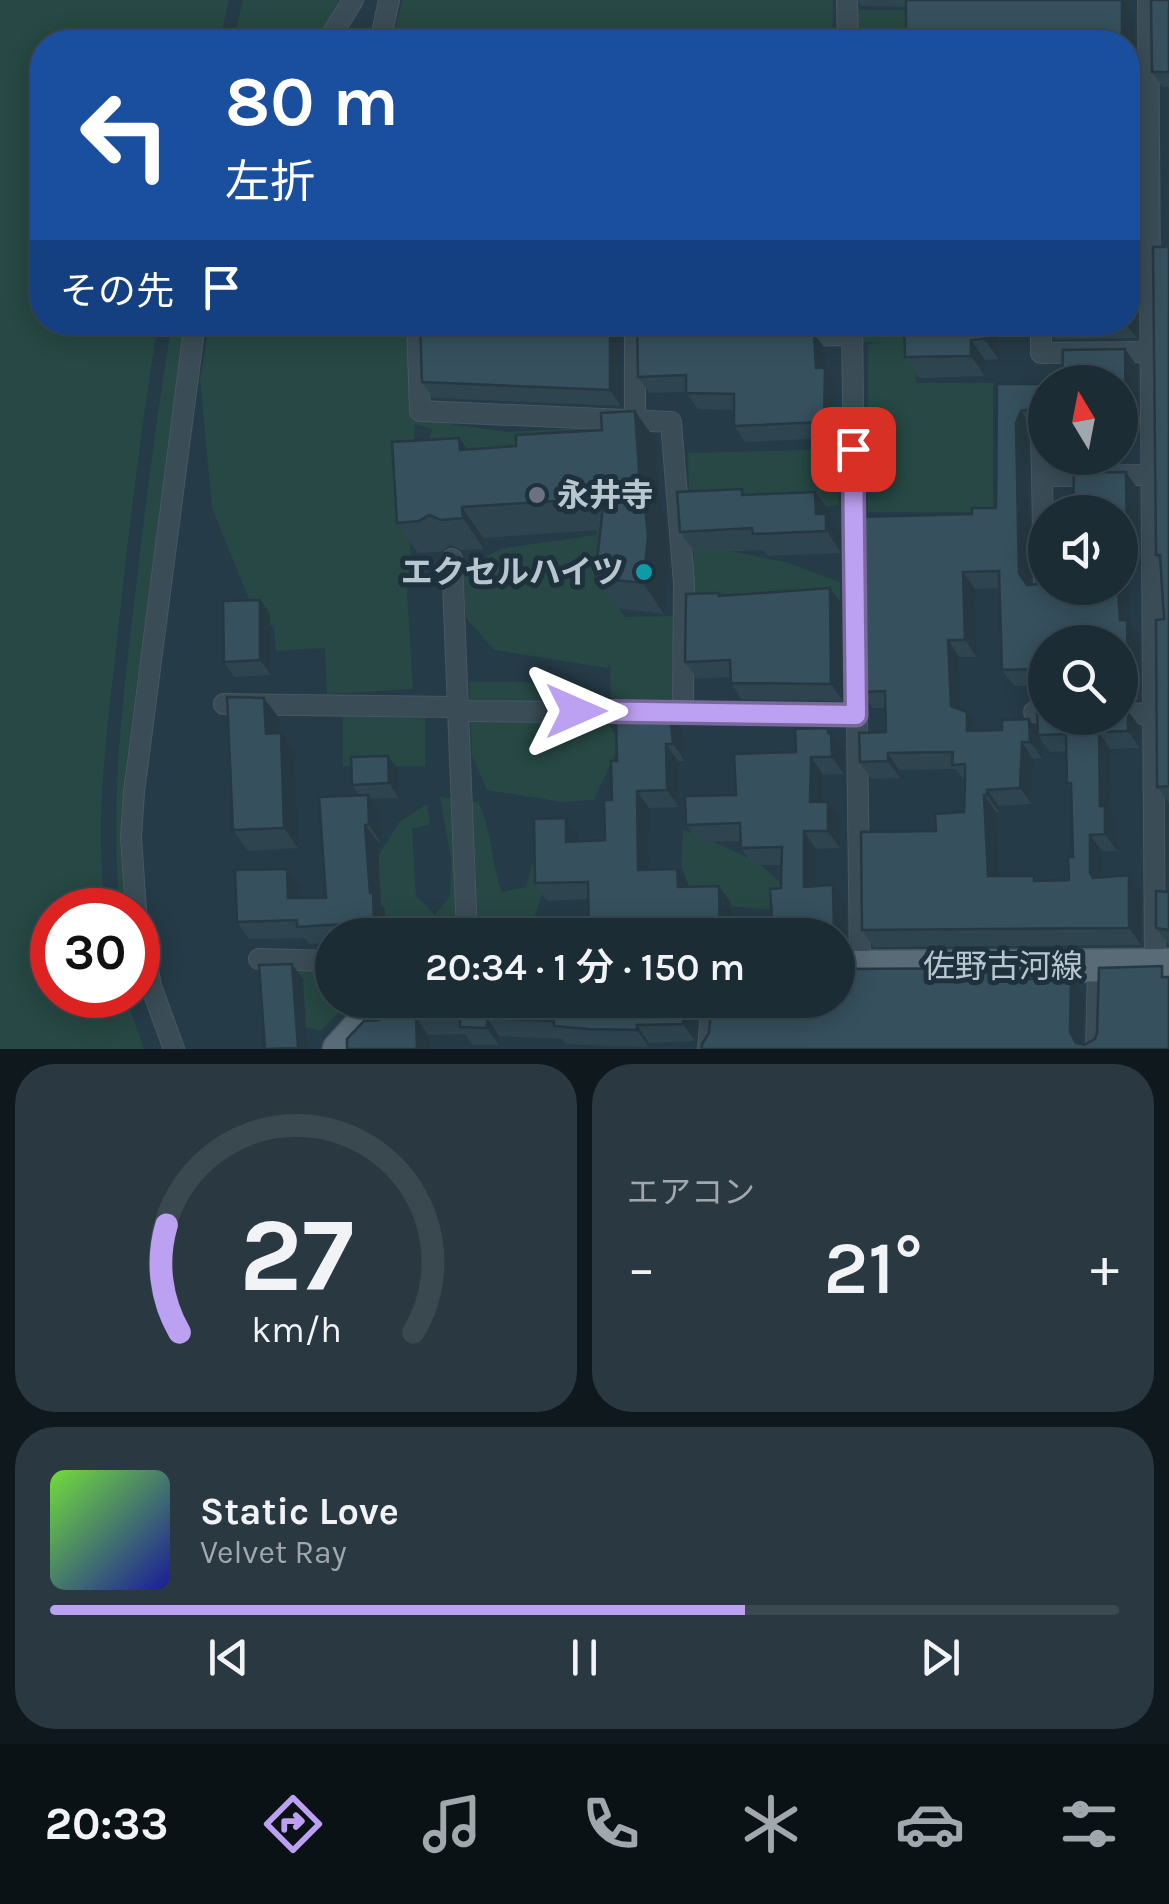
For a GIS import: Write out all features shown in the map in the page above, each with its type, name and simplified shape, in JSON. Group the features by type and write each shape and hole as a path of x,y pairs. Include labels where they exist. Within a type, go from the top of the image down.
{"main road":[{"name":"佐野古河線","path":"855,967 1162,966"},
{"path":"338,1049 367,1018"}],"street":[{"path":"334,30 353,0"},
{"path":"383,30 389,0"},
{"path":"847,0 848,30"},
{"path":"1148,0 1150,260 1160,451 1151,476 1160,616 1152,714 1161,746 1162,966"},
{"path":"1140,260 1150,260"},
{"path":"135,888 131,837 134,792 192,335"},
{"path":"417,335 420,411 671,422 684,583 684,712"},
{"path":"634,419 635,335"},
{"path":"762,336 775,335"},
{"path":"850,918 856,715 852,335"},
{"path":"1041,335 1041,353 1157,343"},
{"path":"1042,495 1042,476 1151,476"},
{"path":"452,560 466,918"},
{"path":"224,704 856,715"},
{"path":"1138,714 1152,714"},
{"path":"260,959 315,961"},
{"path":"1096,1049 1098,966"},
{"path":"160,1011 174,1049"},
{"path":"708,1049 711,1018"}],"green space":[{"path":"0,0 229,0 222,30 30,30 30,335 156,335 134,490 105,752 101,816 104,888 30,888 30,1018 133,1018 144,1049 0,1049"},
{"path":"243,0 339,0 322,30 236,30"},
{"path":"402,0 833,0 832,30 396,30"},
{"path":"857,10 909,10 909,30 858,30"},
{"path":"170,335 183,335 127,756 121,818 125,888 118,888 116,835 121,723"},
{"path":"208,335 407,335 412,384 442,423 507,432 581,428 610,434 609,594 625,617 674,616 675,701 611,702 610,664 607,668 494,650 466,618 463,568 485,567 487,556 504,548 596,535 603,502 531,463 429,443 432,429 415,424 409,534 413,577 406,575 413,689 327,694 325,648 276,651 274,628 253,609 212,508 200,378"},
{"path":"861,335 922,335 915,343 916,383 993,383 993,512 868,512 868,344 885,343 861,341"},
{"path":"837,449 839,506 689,510 688,453"},
{"path":"694,544 785,562 840,582 840,600 737,604 691,601"},
{"path":"469,682 551,682 589,688 620,744 594,800 562,802 487,790 472,756"},
{"path":"343,717 425,717 425,766 343,766"},
{"path":"440,797 478,802 502,892 526,887 543,829 552,869 534,918 380,918 372,866 400,821 427,804 430,824 412,829 416,896 435,915 450,896 451,859"},
{"path":"683,829 765,869 788,895 794,912 688,902 689,886 681,866"},
{"path":"288,970 315,971 315,1018 333,1018 320,1031 278,1019"}],"building":[{"path":"906,0 1122,0 1122,30 906,30"},
{"path":"1151,0 1169,0 1169,72 1152,72"},
{"path":"1153,247 1169,247 1169,786 1157,787 1156,620 1164,619 1160,555 1156,555"},
{"path":"420,335 610,335 610,390 422,382"},
{"path":"637,335 814,335 816,368 825,368 824,422 734,426 734,394 686,393 686,375 638,377"},
{"path":"904,335 984,335 984,339 971,340 971,356 905,357"},
{"path":"1125,349 1125,365 1063,365 1063,350"},
{"path":"997,384 1028,384 1028,409 1021,411 1016,423 1019,573 1028,585 1028,605 1119,605 1120,620 1127,620 1127,625 1028,625 1028,669 1002,670 999,571 963,572 965,640 948,640 951,706 967,712 967,731 1002,730 1002,720 1028,719 1030,742 1022,742 1020,788 987,790 984,795 988,876 1069,880 1068,857 1073,857 1066,735 1099,735 1100,806 1105,806 1105,834 1090,835 1090,873 1093,878 1129,875 1129,928 862,930 861,832 936,831 935,814 964,812 965,764 952,765 953,752 888,753 888,761 860,762 859,733 886,732 885,691 861,692 859,683 857,517 972,514 972,508 996,508"},
{"path":"635,411 648,537 643,583 595,578 604,498 462,507 463,518 441,520 429,515 419,521 397,523 392,442 459,438 460,450 516,446 516,435 602,430 601,413"},
{"path":"1074,475 1126,475 1126,495 1073,495"},
{"path":"742,489 742,495 815,492 816,514 826,514 826,531 753,534 752,528 680,532 677,492"},
{"path":"830,588 831,684 731,683 730,660 685,662 686,594 719,596"},
{"path":"260,600 260,660 224,662 223,601"},
{"path":"227,697 264,698 266,734 281,733 284,828 233,830"},
{"path":"670,712 673,744 666,744 667,790 637,791 638,870 677,869 678,887 719,886 720,918 589,918 588,882 535,883 534,819 566,818 566,842 605,840 604,800 612,800 611,761 617,761 616,716"},
{"path":"828,728 831,733 832,757 811,757 810,802 828,802 828,831 804,831 804,887 833,885 834,918 772,918 770,889 781,888 782,847 741,848 740,823 686,825 685,796 736,795 734,754 796,752 795,729"},
{"path":"388,756 389,783 352,785 351,757"},
{"path":"368,795 369,825 365,825 374,918 315,918 315,926 297,927 297,920 237,922 235,870 287,869 288,898 326,898 319,797"},
{"path":"1156,891 1169,892 1169,930 1156,928"},
{"path":"292,964 298,1048 265,1049 259,965"},
{"path":"1162,966 1162,977 1169,977 1169,1049 702,1049 710,1018 855,1018 855,969 1004,968 1004,979 1071,979 1070,1032 1076,1043 1084,1045 1095,1039 1097,1033 1099,968"},
{"path":"416,1018 417,1049 347,1049 347,1039 364,1021"},
{"path":"460,1018 487,1018 487,1028 460,1027"},
{"path":"487,1018 684,1018 683,1024 637,1025 637,1030 554,1026 554,1021"}],"place":[{"name":"永井寺","path":"537,495"},
{"name":"エクセルハイツ","path":"644,572"}],"route":[{"path":"576,711 856,715 853,449"}]}
